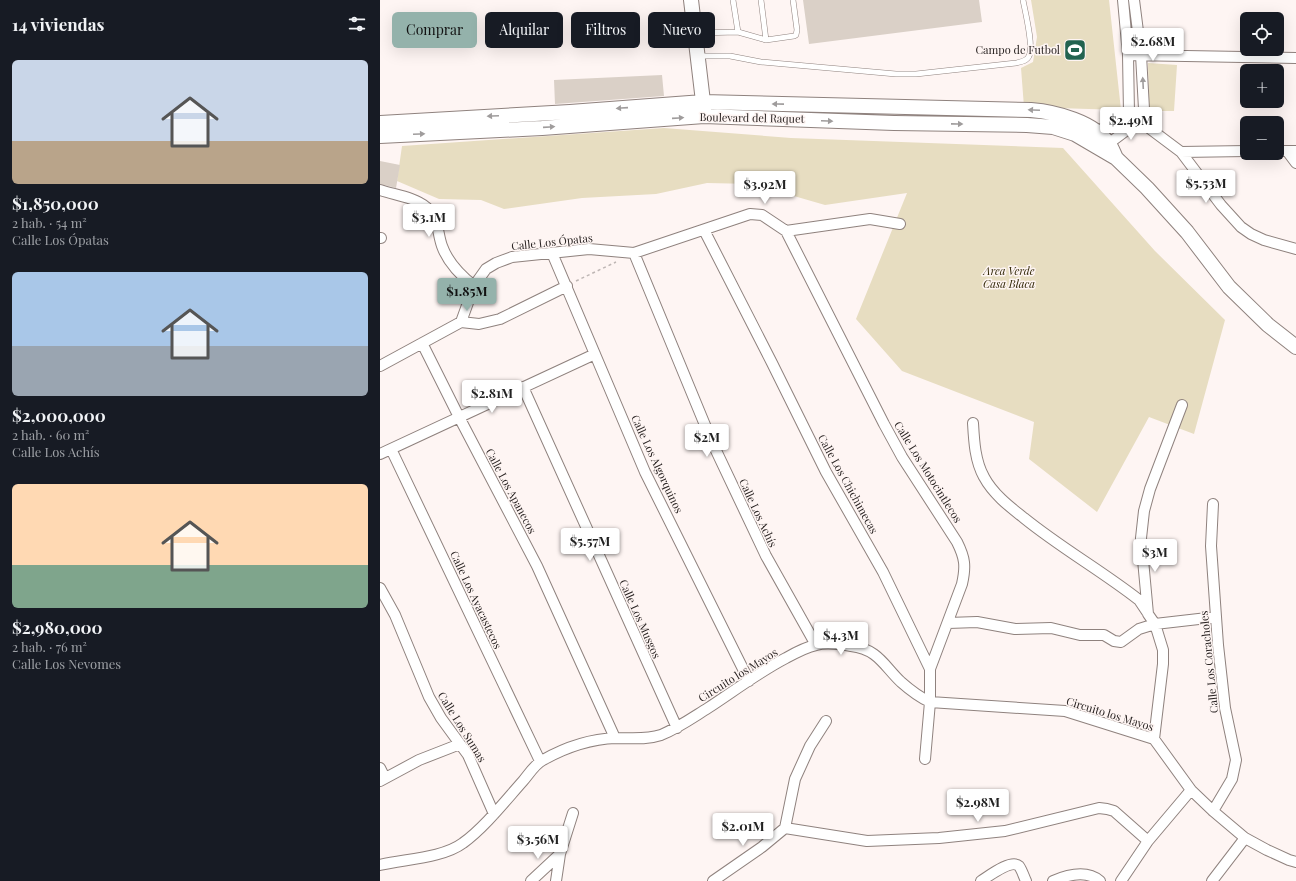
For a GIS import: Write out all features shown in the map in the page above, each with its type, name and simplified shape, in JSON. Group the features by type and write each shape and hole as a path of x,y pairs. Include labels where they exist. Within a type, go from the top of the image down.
{"street":[{"path":"691,0 692,12"},
{"path":"1123,0 1128,55 1129,113"},
{"path":"1105,147 1139,121 1144,109 1141,55 1134,0"},
{"path":"697,48 704,116"},
{"path":"1128,55 1296,58"},
{"name":"Boulevard del Raquet","path":"383,129 449,118 570,112 703,102 1031,110 1056,113 1097,132 1105,147 1147,188 1187,232 1229,287 1268,325 1296,347"},
{"path":"893,107 894,123"},
{"path":"1053,127 1056,113"},
{"path":"1129,113 1181,152 1221,205 1241,227 1264,240 1296,249"},
{"path":"1097,132 1129,113"},
{"name":"Boulevard del Raquet","path":"383,129 542,128 704,116 1053,127 1075,134 1105,147"},
{"path":"1181,152 1240,151"},
{"path":"1287,151 1296,163"},
{"path":"380,190 411,199 426,206 434,215 446,256 454,268 474,286"},
{"name":"Calle Los Ópatas","path":"461,322 474,286 486,269 496,263 512,257 588,249 634,253 750,214 762,215 786,231"},
{"path":"786,231 870,219 900,224"},
{"name":"Calle Los Chichimecas","path":"704,230 826,472 883,572 930,669 930,702 925,759"},
{"name":"Calle Los Motocintlecos","path":"786,231 902,457 958,542 964,556 965,570 962,584 930,669"},
{"name":"Calle Los Algorquinos","path":"552,253 646,472 749,681"},
{"name":"Calle Los Achís","path":"634,253 712,442 766,556 816,645"},
{"path":"380,366 461,322 479,324 500,319 567,286"},
{"name":"Calle Los Apanecos","path":"422,343 537,566 615,738"},
{"path":"380,454 595,354"},
{"name":"Calle Los Musgos","path":"523,387 677,728"},
{"path":"1148,614 1140,538 1144,511 1150,489 1182,405"},
{"path":"973,423 974,447 979,466 983,477 990,487 1010,507 1038,529 1139,600 1155,624 1163,650 1163,664 1154,739"},
{"name":"Calle Los Ayacastecos","path":"391,449 540,761"},
{"name":"Calle Los Coracholes","path":"1213,504 1211,546 1218,645 1225,708 1236,760 1232,779 1213,811"},
{"name":"Calle Los Sumas","path":"380,588 395,615 429,697 441,718 468,755 494,814"},
{"path":"948,623 977,622 1015,629 1051,628 1080,635 1104,635 1114,641 1121,642 1139,629 1155,624 1216,617"},
{"name":"Circuito los Mayos","path":"380,865 441,853 454,848 468,839 494,814 540,761 558,751 593,741 615,738 635,739 658,736 677,728 778,662 816,645 835,644 853,646 867,650 876,655 901,682 913,692 930,702 1065,711 1154,739 1191,790 1213,811 1246,838 1267,850 1296,862"},
{"path":"713,881 762,847 784,828 796,779 810,746 826,721"},
{"path":"380,768 382,779 419,760 460,744"},
{"path":"1122,881 1148,841 1191,790"},
{"path":"784,828 867,841 932,838 1005,831 1099,808 1107,808 1114,811 1148,841"},
{"path":"556,881 560,854 573,813"},
{"path":"1212,881 1246,838"},
{"path":"531,881 560,854"},
{"path":"981,881 1010,864 1016,864 1019,866 1026,881"},
{"path":"1053,881 1068,876 1081,874 1090,876 1100,881"}],"lane":[{"path":"733,0 738,32"},
{"path":"761,0 766,40"},
{"path":"715,33 738,32 766,40 794,36 796,35 797,30 793,0"},
{"path":"698,56 730,56 761,62 896,74 916,74 1023,62 1029,57 1031,48 1023,0"}],"path":[{"path":"567,286 634,253"}],"green space":[{"name":"Campo de Futbol","path":"1031,0 1109,0 1121,110 1024,107 1021,68 1033,62 1037,37"},
{"path":"1148,63 1177,65 1174,111 1149,111"},
{"name":"Area Verde Casa Blaca","path":"664,128 791,138 1063,148 1155,251 1225,320 1194,434 1149,417 1097,512 1029,459 1034,422 902,371 856,319 907,193 825,205 753,184 707,183 656,194 582,198 504,209 481,200 439,199 397,181 402,146"}],"building":[{"path":"803,0 979,0 982,22 809,44"},
{"path":"662,75 664,96 555,104 554,80"},
{"path":"380,161 400,165 396,188 380,184"}],"place":[{"name":"Campo de Futbol","path":"1075,50"}]}
